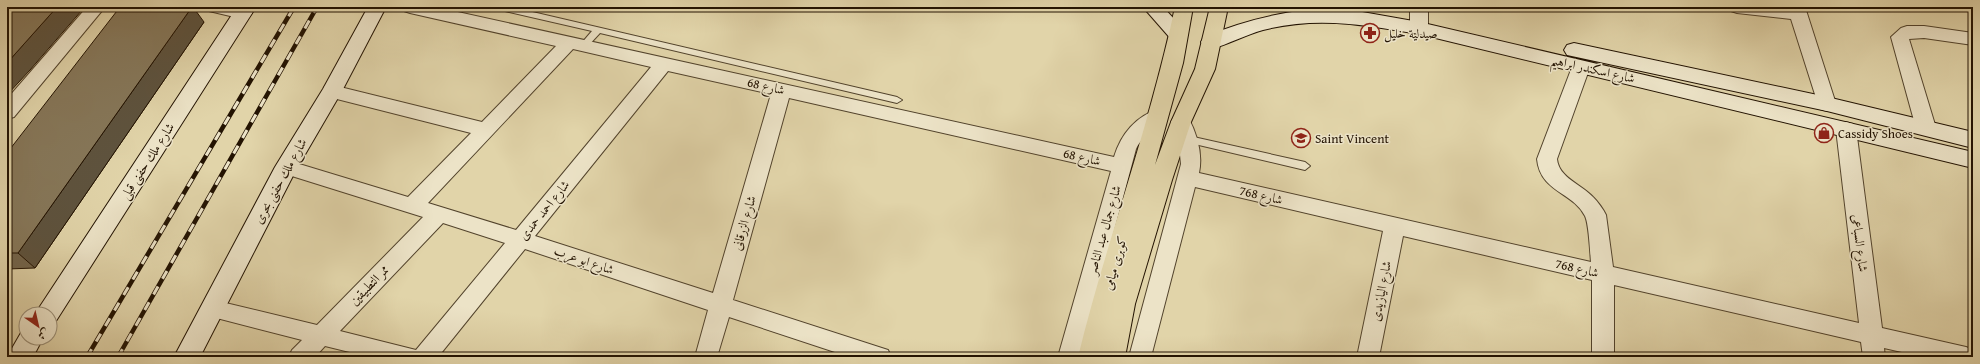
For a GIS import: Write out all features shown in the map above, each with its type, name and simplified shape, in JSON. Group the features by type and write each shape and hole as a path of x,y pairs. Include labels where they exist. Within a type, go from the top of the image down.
{"main road":[{"name":"شارع جمال عبد الناصر","path":"1159,116 1173,63 1184,7"},
{"name":"شارع جمال عبد الناصر","path":"1142,172 1185,131 1205,69 1219,7"},
{"name":"كوبرى ميامى","path":"1091,357 1105,298 1142,172"},
{"name":"كوبرى ميامى","path":"1112,357 1123,304 1142,172"}],"street":[{"path":"7,112 96,7"},
{"path":"215,7 245,10"},
{"name":"شارع ملك حفنى بحرى","path":"187,357 286,167 332,91 377,7"},
{"name":"شارع 68","path":"410,7 577,43 782,90 820,90 1142,172"},
{"path":"1152,7 1178,34"},
{"name":"شارع اسكندر ابراهيم","path":"1372,7 1827,104 1973,140"},
{"path":"1738,7 1798,11 1827,104"},
{"name":"شارع ملك حفنى قبلى","path":"52,306 245,10"},
{"name":"شارع اسكندر ابراهيم","path":"1211,42 1240,29 1272,21 1306,16 1419,17 1581,67 1973,160"},
{"path":"1926,128 1900,38 1907,32 1924,32 1973,39"},
{"path":"412,206 486,130 577,43"},
{"name":"شارع احمد حمدى","path":"424,357 664,63"},
{"path":"1581,67 1547,159 1548,170 1558,180 1586,202 1596,215 1603,274 1604,357"},
{"name":"شارع الزرقانى","path":"706,357 782,90"},
{"path":"332,91 486,130"},
{"name":"شارع جمال عبد الناصر","path":"1069,357 1142,172 1125,150 1132,136 1144,125 1159,116"},
{"name":"شارع السباعى","path":"1846,129 1874,357"},
{"name":"شارع جمال عبد الناصر","path":"1140,357 1190,164 1185,131"},
{"name":"شارع ابو عرب","path":"286,167 520,239 720,306 880,357"},
{"name":"شارع 768","path":"1187,178 1966,357"},
{"name":"ممر التطبيقين","path":"300,357 439,214"},
{"name":"شارع اليازيدى","path":"1368,357 1394,226"},
{"path":"212,309 409,357"}],"lane":[{"path":"508,9 598,30 820,90 897,100"},
{"path":"577,43 598,30"},
{"path":"1185,131 1305,166"}],"building":[{"path":"7,7 57,7 7,63"},
{"path":"120,7 192,7 18,253 7,253 7,153"}],"railway":[{"path":"87,357 294,7"},
{"path":"118,357 317,7"}],"place":[{"name":"صيدلية خليل","path":"1370,33"},
{"name":"Cassidy Shoes","path":"1824,133"},
{"name":"Saint Vincent","path":"1301,138"}]}
